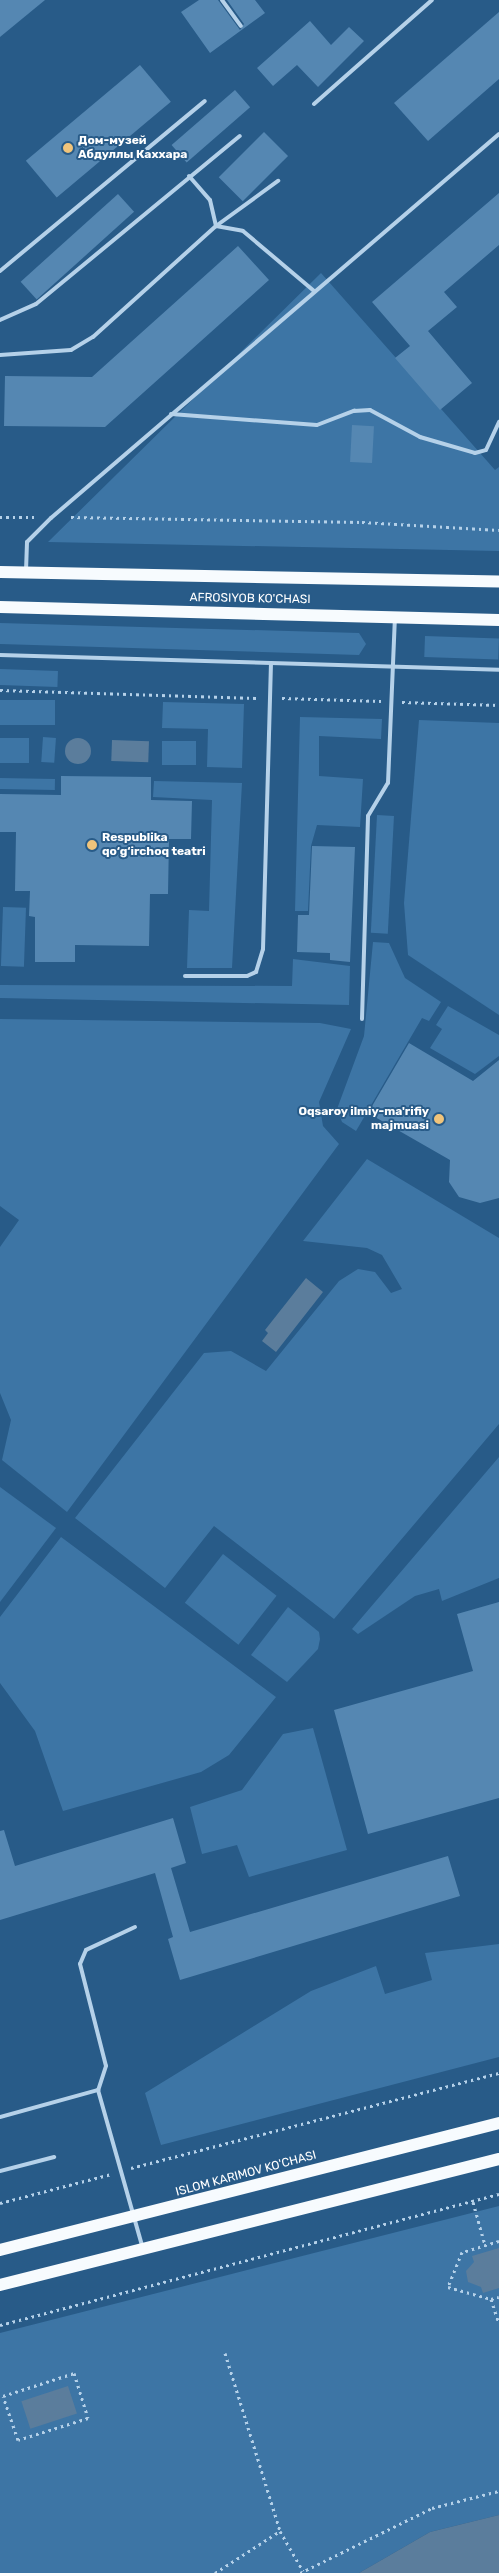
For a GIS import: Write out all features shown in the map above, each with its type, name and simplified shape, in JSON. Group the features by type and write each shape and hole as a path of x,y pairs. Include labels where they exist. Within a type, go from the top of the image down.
{"main road":[{"name":"AFROSIYOB KO'CHASI","path":"0,572 499,582"},
{"name":"AFROSIYOB KO'CHASI","path":"0,607 499,620"},
{"name":"ISLOM KARIMOV KO'CHASI","path":"0,2250 134,2218 499,2123"},
{"path":"0,2285 499,2159"}],"lane":[{"path":"222,0 241,26"},
{"path":"314,104 432,0"},
{"path":"0,271 205,101"},
{"path":"26,573 27,542 51,518 499,134"},
{"path":"0,320 36,304 189,176 240,136"},
{"path":"189,176 210,200 216,226"},
{"path":"0,354 72,350 93,336 216,226 278,180"},
{"path":"216,226 244,231 314,291"},
{"path":"171,414 317,425 354,411 370,410 420,437 475,453 486,450 499,422"},
{"path":"362,1019 368,816 388,783 395,617"},
{"path":"0,655 499,670"},
{"path":"185,976 256,972 263,949 271,663"},
{"path":"135,1927 86,1950 80,1964 106,2066 98,2090 143,2248"},
{"path":"0,2117 98,2090"},
{"path":"0,2171 54,2157"}],"path":[{"path":"0,517 362,522 499,530"},
{"path":"0,690 499,705"},
{"path":"0,2203 499,2073"},
{"path":"0,2325 499,2194"},
{"path":"473,2202 484,2245"},
{"path":"499,2241 462,2252 448,2287 491,2299 499,2297"},
{"path":"491,2299 499,2324"},
{"path":"225,2353 280,2530 301,2572 432,2508 499,2491"},
{"path":"74,2374 88,2418 18,2440 10,2418 3,2396 74,2374"},
{"path":"215,2573 280,2530"}],"shaded area":[{"path":"321,273 495,470 499,467 499,551 48,542"},
{"path":"0,623 359,633 366,644 359,655 0,644"},
{"path":"425,636 499,639 498,660 424,657"},
{"path":"0,669 58,671 57,687 0,685"},
{"path":"0,700 55,700 55,725 0,725"},
{"path":"163,702 244,704 242,768 207,767 208,729 162,728"},
{"path":"300,717 382,719 381,739 319,736 319,776 363,779 360,827 317,825 311,846 308,911 295,911"},
{"path":"419,720 499,723 499,1015 408,955 404,903"},
{"path":"43,737 56,738 54,763 41,762"},
{"path":"0,738 29,738 29,763 0,763"},
{"path":"78,738 87,742 91,751 87,760 78,764 69,760 65,751 69,742"},
{"path":"112,740 149,741 148,762 111,761"},
{"path":"162,741 196,741 196,765 162,765"},
{"path":"0,778 55,779 55,790 0,789"},
{"path":"154,781 242,783 232,968 187,968 189,910 209,911 212,800 153,797"},
{"path":"377,815 394,816 388,934 371,933"},
{"path":"3,907 26,908 24,967 1,966"},
{"path":"373,942 389,943 405,978 441,1002 429,1021 422,1018 356,1131 342,1122 337,1109 364,1036"},
{"path":"293,959 350,966 349,1005 0,998 0,985 292,986"},
{"path":"448,1006 499,1035 499,1056 475,1074 430,1048 442,1029 436,1025"},
{"path":"0,1019 320,1023 351,1029 319,1102 323,1126 339,1144 67,1512 2,1460 11,1420 0,1393 0,1247 19,1220 0,1206"},
{"path":"367,1159 499,1238 499,1424 334,1619 214,1526 165,1588 75,1518 204,1353 231,1351 266,1371 339,1281 358,1269 375,1272 391,1293 402,1289 382,1255 367,1248 303,1241"},
{"path":"306,1278 323,1292 276,1352 262,1341 268,1333 265,1330"},
{"path":"499,1457 499,1578 442,1601 439,1589 415,1596 358,1634 352,1629"},
{"path":"0,1487 56,1528 0,1602"},
{"path":"61,1537 276,1697 229,1755 201,1772 63,1811 35,1731 0,1683 0,1617"},
{"path":"223,1554 277,1596 238,1645 185,1603"},
{"path":"288,1607 319,1632 320,1639 318,1649 287,1682 251,1655"},
{"path":"313,1728 347,1850 249,1877 237,1845 202,1854 190,1807 242,1790 283,1734"},
{"path":"499,1944 499,2057 161,2145 145,2093 311,1991 376,1966 385,1994 432,1980 425,1953"},
{"path":"499,2206 499,2515 430,2532 359,2573 0,2573 0,2333"},
{"path":"499,2248 499,2288 483,2293 481,2287 468,2282 466,2271 474,2262 472,2256"},
{"path":"68,2386 77,2414 30,2429 21,2401"},
{"path":"499,2515 499,2573 359,2573 430,2532"}],"building":[{"path":"0,0 45,0 0,37"},
{"path":"199,0 218,0 240,30 244,24 227,0 255,0 265,13 210,53 181,12"},
{"path":"499,12 499,79 428,141 394,103"},
{"path":"310,21 331,45 349,27 364,41 318,87 297,65 273,86 257,68"},
{"path":"140,65 171,102 57,198 26,161"},
{"path":"235,90 250,107 187,162 172,145"},
{"path":"264,132 288,156 243,201 219,177"},
{"path":"499,193 499,245 444,292 457,307 428,331 472,383 440,410 395,358 410,346 372,302"},
{"path":"118,194 134,212 37,299 21,282"},
{"path":"238,246 269,280 105,427 4,426 5,376 92,377"},
{"path":"352,425 374,426 372,463 350,462"},
{"name":"Respublika qo‘g‘irchoq teatri","path":"61,776 151,777 151,800 192,801 191,839 169,839 168,894 150,894 149,946 75,945 75,962 35,962 35,917 29,916 30,891 15,891 16,832 0,832 0,794 61,795"},
{"path":"312,846 355,847 350,962 330,960 330,953 297,952 298,915 309,915"},
{"name":"Oqsaroy ilmiy-ma'rifiy majmuasi","path":"409,1043 473,1081 499,1060 499,1198 480,1203 459,1197 449,1182 450,1160 368,1113"},
{"path":"499,1602 499,1798 368,1834 334,1710 473,1671 457,1614"},
{"path":"173,1818 186,1863 171,1868 190,1932 448,1856 460,1896 180,1980 168,1939 173,1937 155,1873 0,1920 0,1831 4,1830 15,1866"}],"place":[{"name":"Дом-музей Абдуллы Каххара","path":"68,148"},
{"name":"Respublika qo‘g‘irchoq teatri","path":"92,845"},
{"name":"Oqsaroy ilmiy-ma'rifiy majmuasi","path":"439,1119"}]}
